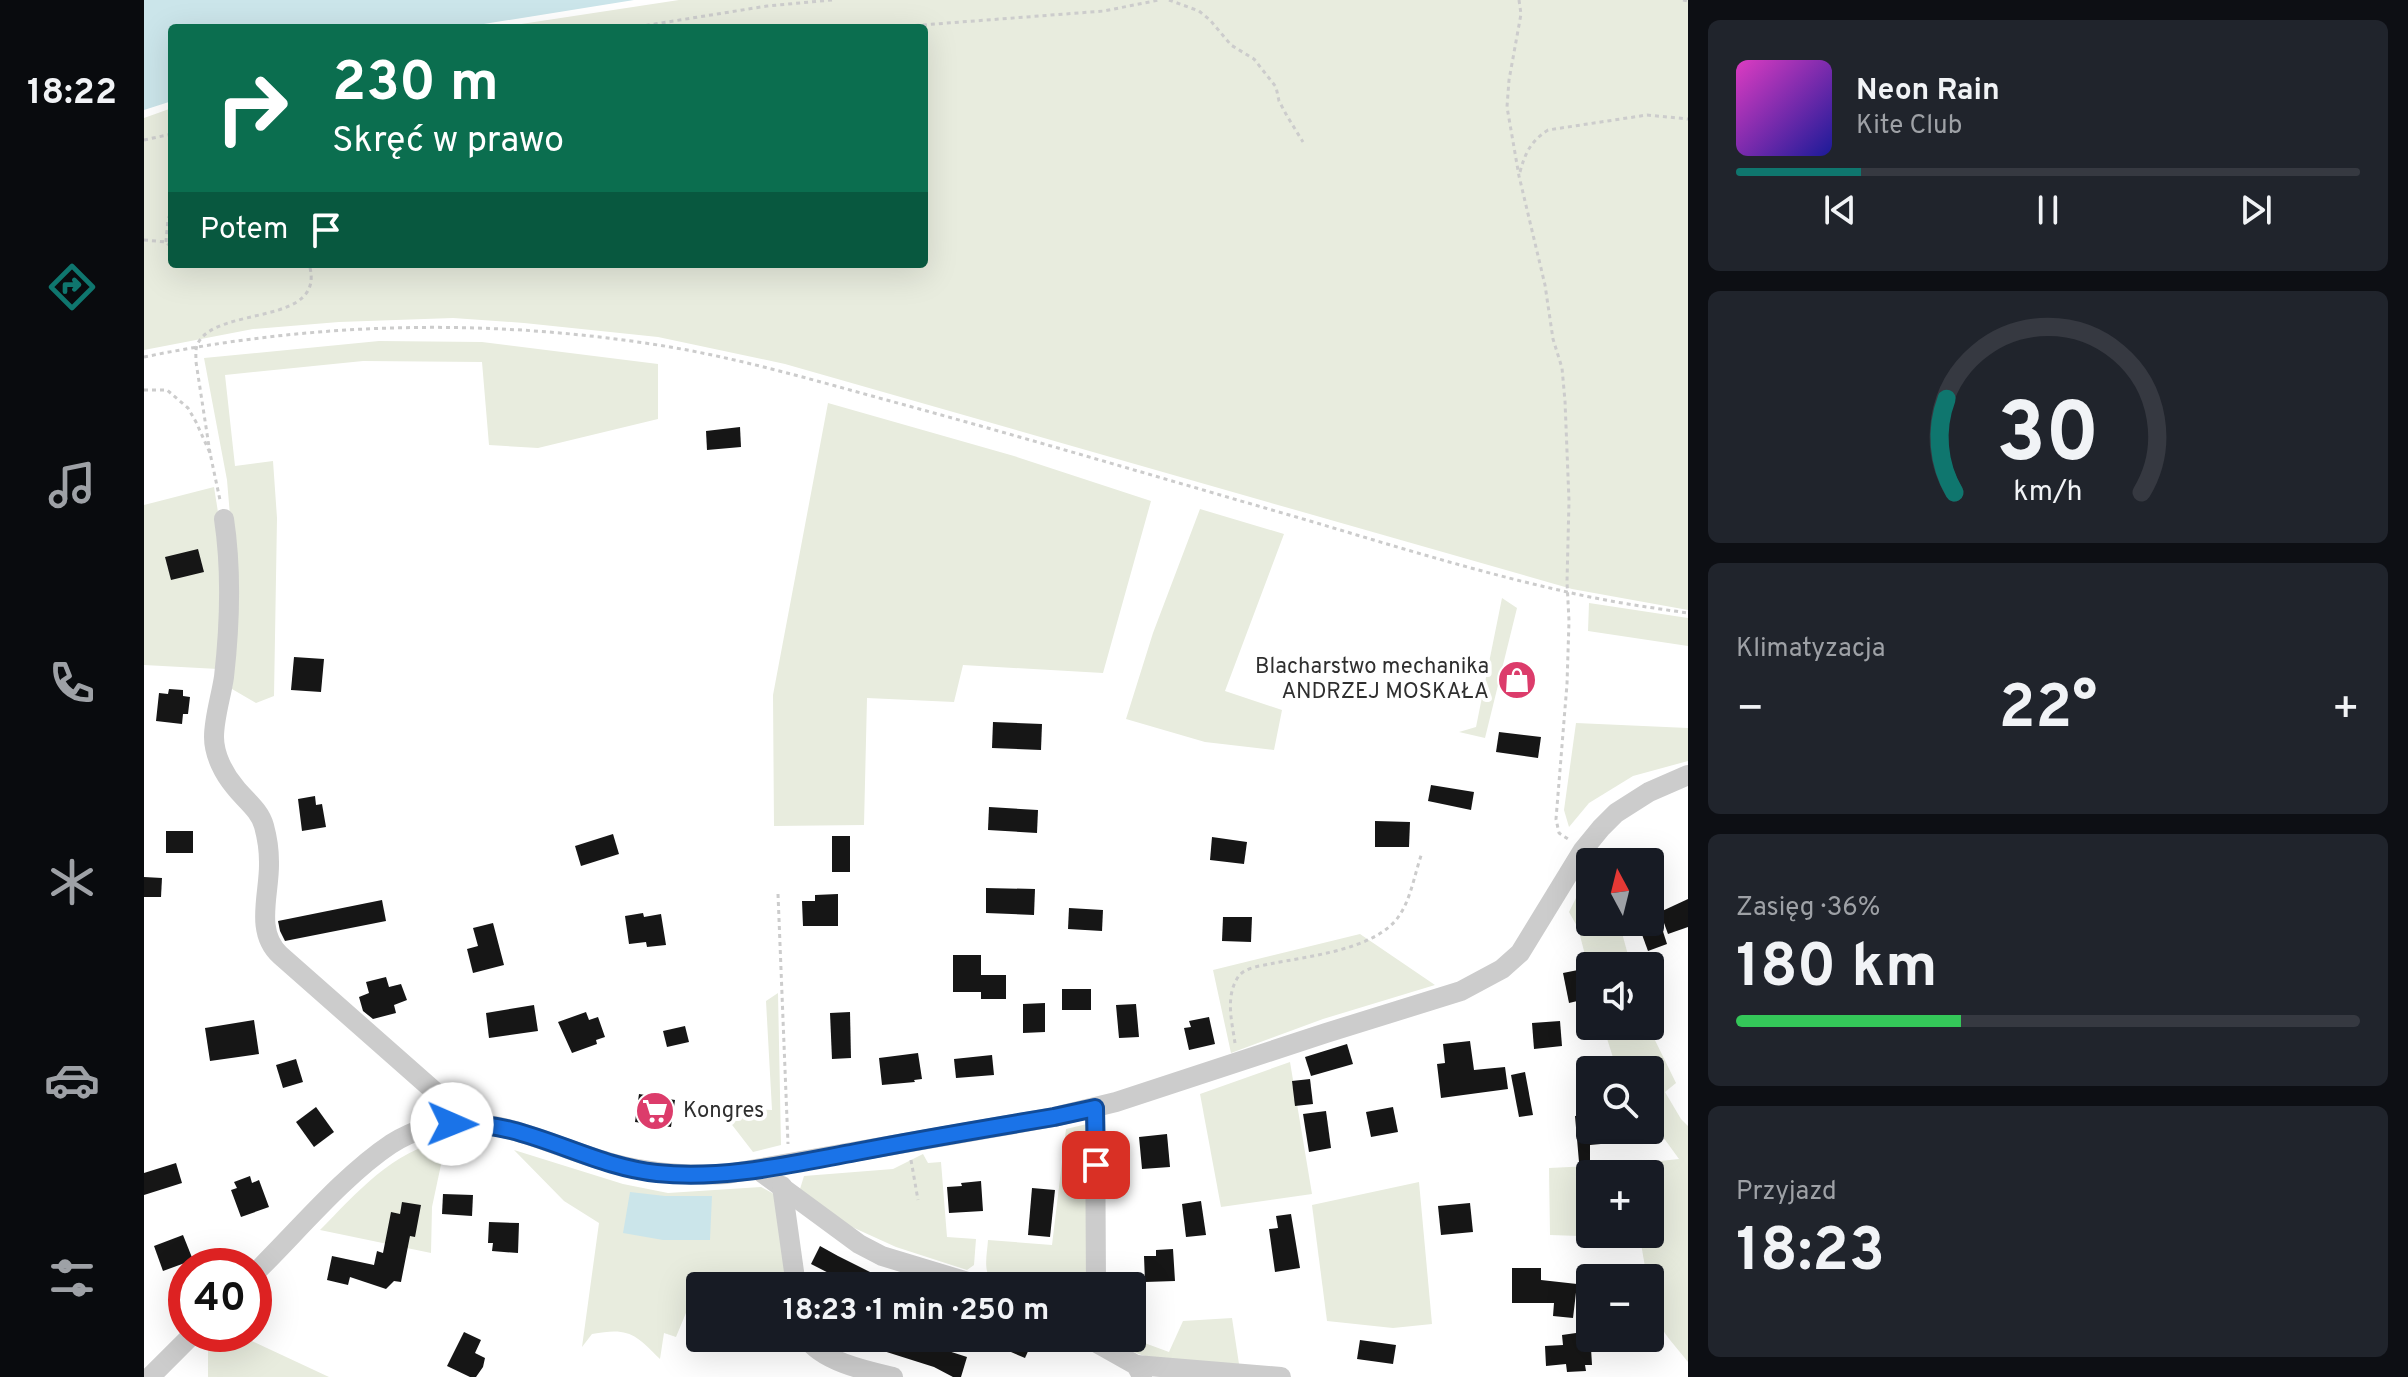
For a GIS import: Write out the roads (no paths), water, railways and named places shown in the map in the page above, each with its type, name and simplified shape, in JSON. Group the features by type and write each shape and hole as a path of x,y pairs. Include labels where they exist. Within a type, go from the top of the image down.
{"street":[{"path":"224,519 229,562 229,618 224,678 214,737 221,765 263,823 269,862 267,938 280,955 441,1097 452,1124"},
{"path":"272,1256 379,1153 408,1135 430,1127 482,1123 506,1127 601,1160 656,1173 706,1175 757,1169 1095,1108 1433,1001 1461,991 1502,969 1530,939 1583,850 1601,828 1631,802 1688,775"},
{"path":"1095,1108 1096,1272"},
{"path":"757,1169 859,1244 882,1256 935,1272"},
{"path":"782,1186 794,1272"},
{"path":"150,1377 175,1352"},
{"path":"823,1352 852,1367 893,1377"},
{"path":"1111,1352 1139,1371 1281,1377"}],"water":[{"path":"144,0 634,0 484,24 168,24 168,102 144,110"},
{"path":"630,1192 712,1196 710,1240 663,1240 623,1233"}],"place":[{"name":"Blacharstwo mechanika ANDRZEJ MOSKAŁA","path":"1517,680"},
{"name":"Kongres","path":"655,1111"}]}
